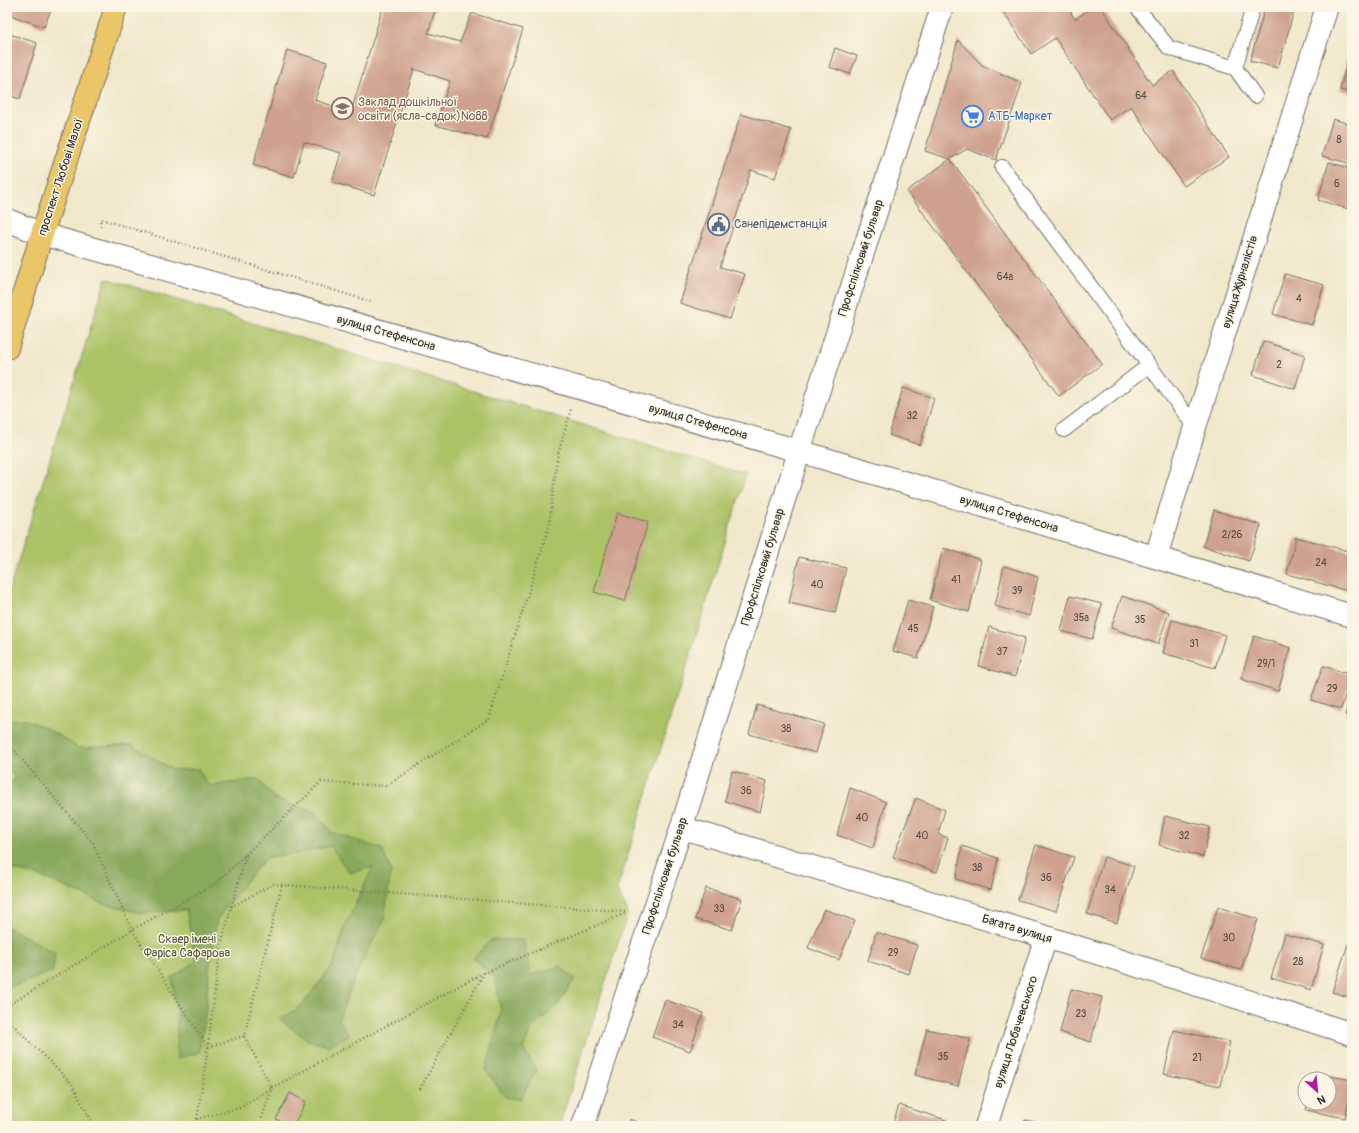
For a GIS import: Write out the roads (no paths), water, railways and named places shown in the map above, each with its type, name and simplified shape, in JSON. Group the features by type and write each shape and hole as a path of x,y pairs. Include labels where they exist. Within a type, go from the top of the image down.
{"main road":[{"name":"проспект Любові Малої","path":"7,348 42,234 116,7"}],"street":[{"name":"Профспілковий бульвар","path":"583,1126 681,829 799,451 942,7"},
{"name":"вулиця Журналістів","path":"1156,558 1195,427 1326,7"},
{"name":"вулиця Стефенсона","path":"7,220 42,234 799,451 1352,616"},
{"name":"Багата вулиця","path":"681,829 693,831 1046,937 1352,1034"},
{"name":"вулиця Лобачевського","path":"986,1126 1046,937"}],"lane":[{"path":"1136,7 1169,48 1235,68 1255,96"},
{"path":"1235,68 1253,7"},
{"path":"1002,167 1148,366 1195,427"},
{"path":"1064,430 1148,366"}],"place":[{"name":"Заклад дошкільної освіти (ясла-садок)№88","path":"343,109"},
{"name":"АТБ-Маркет","path":"973,116"},
{"name":"Санепідемстанція","path":"719,224"}],"park label":[{"name":"Сквер імені Фаріса Сафарова","path":"187,946"}]}
